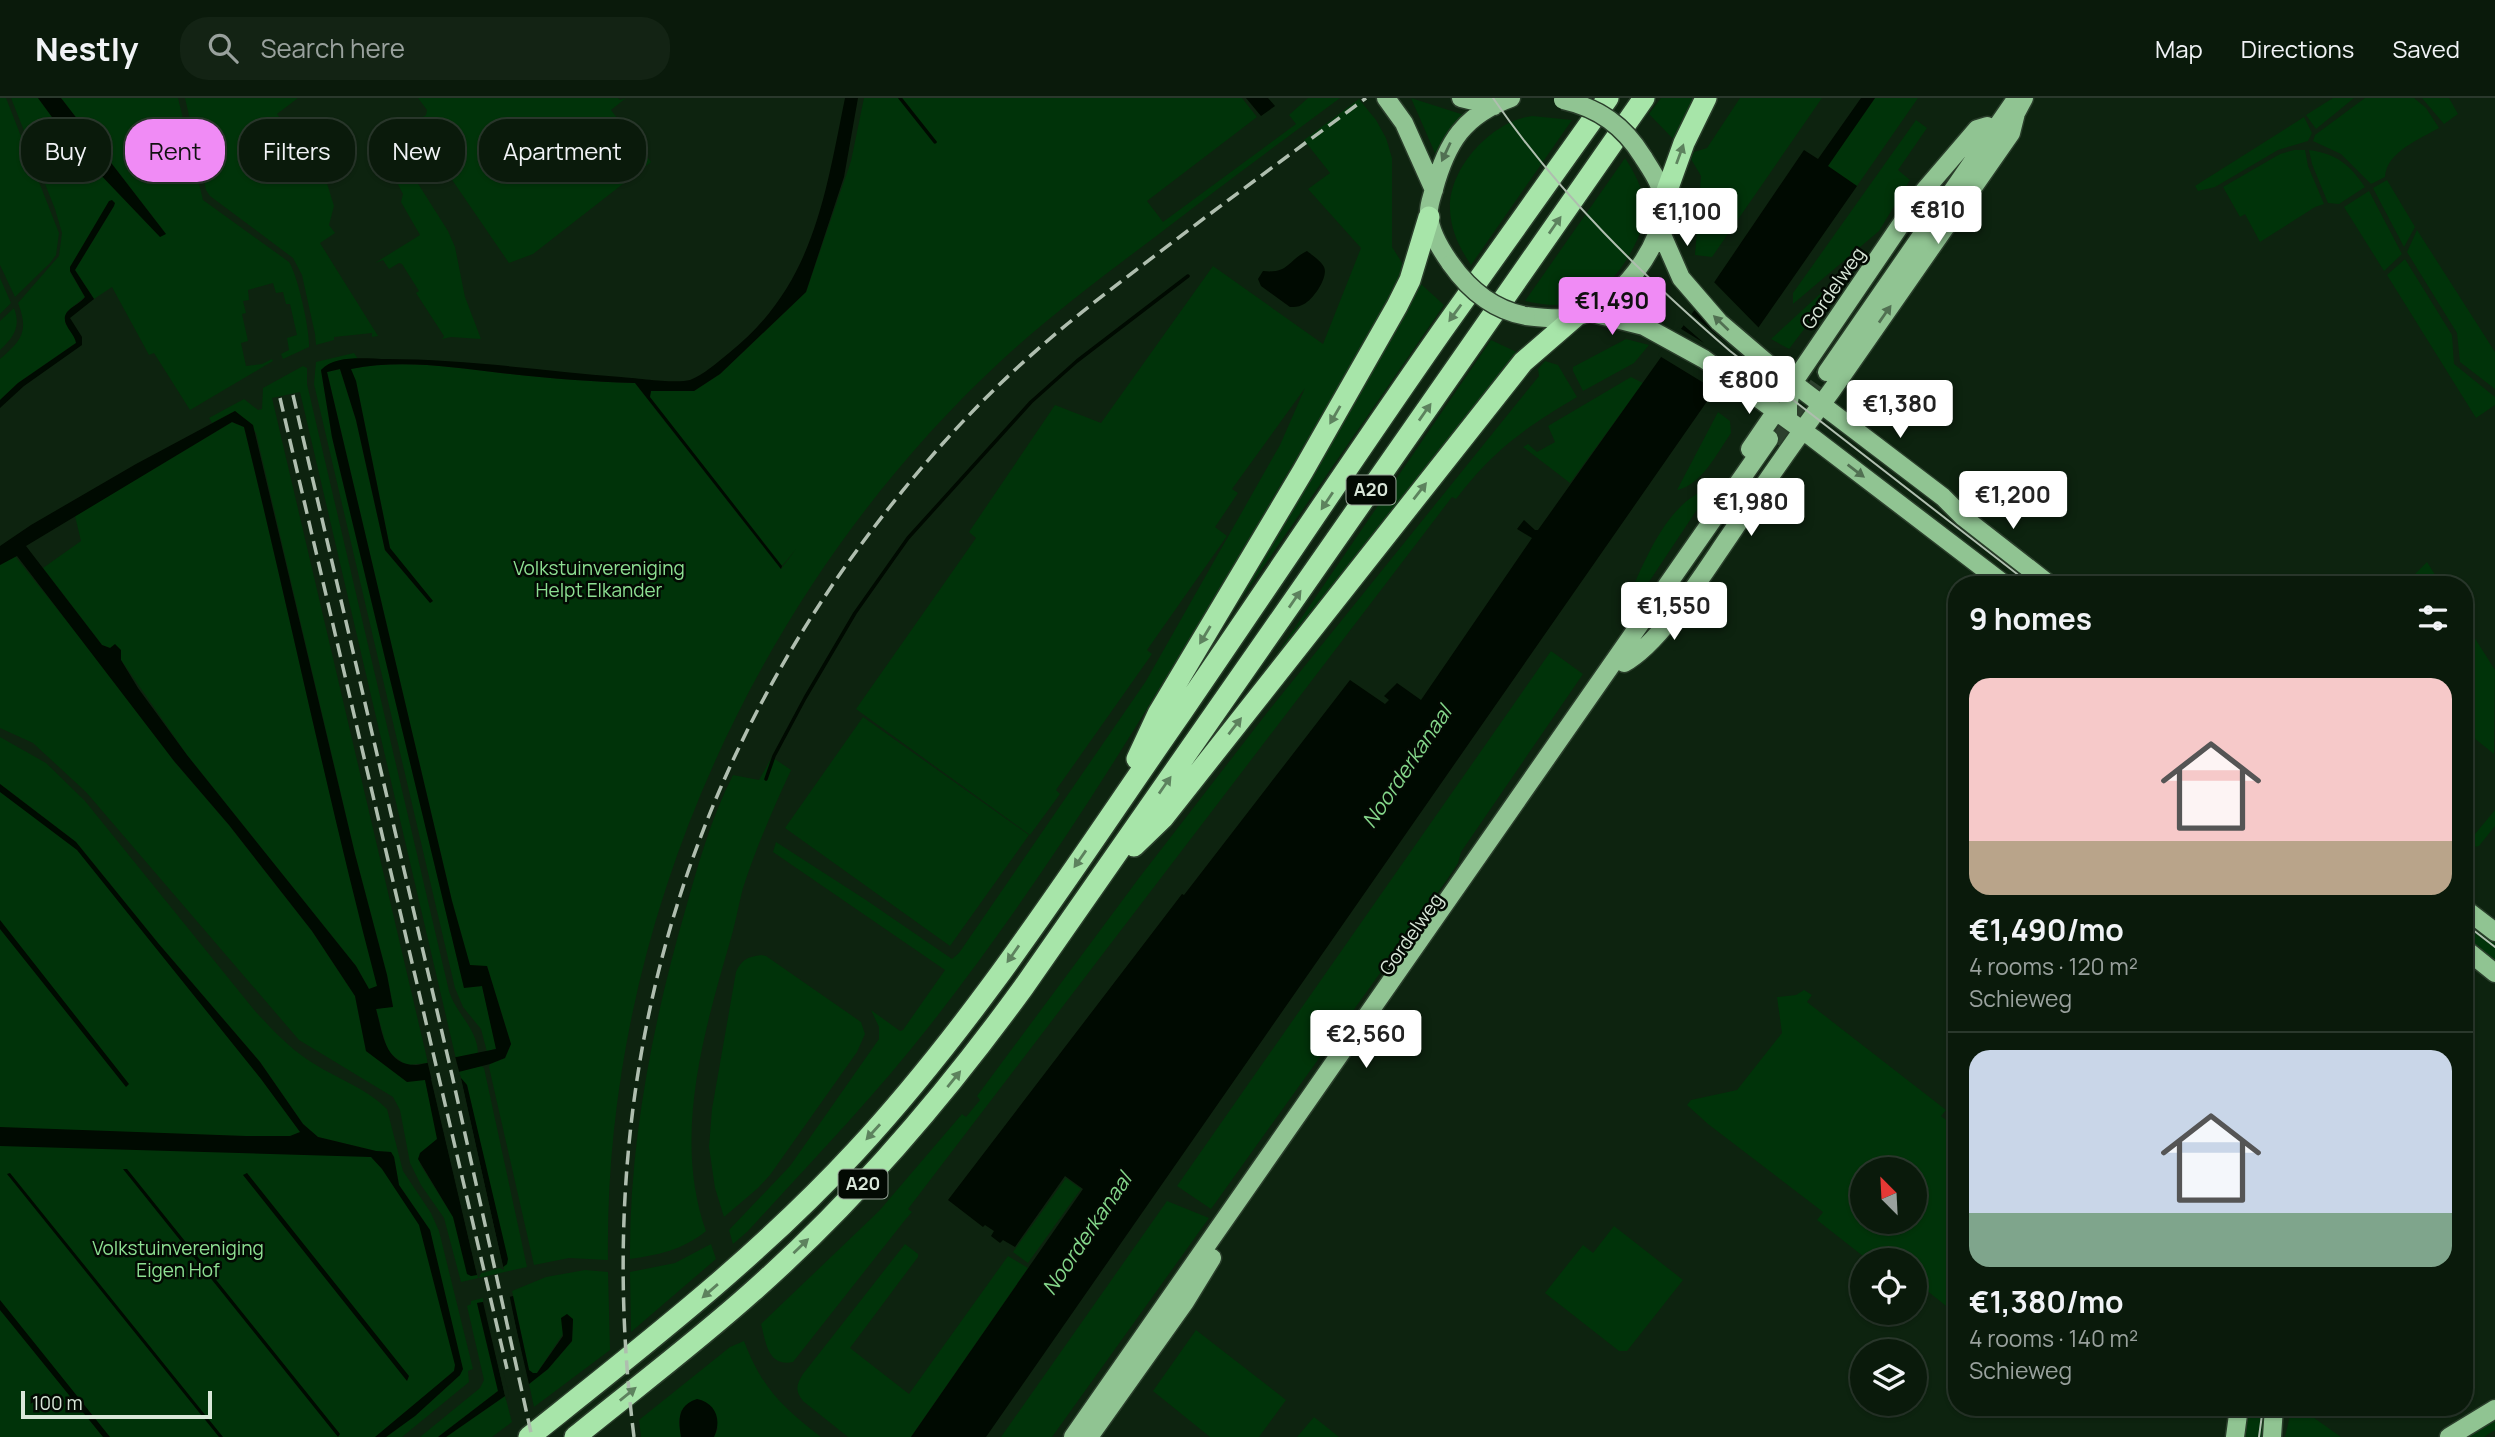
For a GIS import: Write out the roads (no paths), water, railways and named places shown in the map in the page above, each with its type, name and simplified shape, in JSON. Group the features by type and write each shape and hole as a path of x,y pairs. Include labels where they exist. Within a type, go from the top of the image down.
{"highway":[{"name":"A20","path":"529,1437 692,1307 743,1262 856,1150 929,1066 1002,970 1108,819 1440,334 1608,98"},
{"name":"A20","path":"575,1437 752,1292 868,1179 912,1131 994,1028 1644,98"},
{"path":"1664,199 1684,143 1706,98"},
{"name":"A20","path":"1108,819 1158,715 1397,306 1410,280 1429,217"},
{"name":"A20","path":"1098,881 1163,818 1523,362 1582,314"}],"main road":[{"path":"1386,98 1399,115 1434,190"},
{"path":"1461,98 1494,106"},
{"path":"1511,98 1494,106 1460,130 1451,142 1439,168 1429,217 1441,249 1475,293 1491,304 1527,316 1582,314 1644,326 1704,359 1993,576"},
{"name":"Gordelweg","path":"2006,98 1823,370 2016,98"},
{"name":"Gordelweg","path":"1605,676 1604,666 1618,639 1788,420 1822,405 2011,133 2016,113 2024,98"},
{"path":"1559,99 1591,108 1616,123 1643,157 1664,199 1660,230 1637,270 1613,295 1582,314"},
{"name":"Gordelweg","path":"1624,663 1640,654 1694,587 1788,420 1793,383 1923,192 1977,130 1987,126"},
{"path":"1660,230 1681,278 1719,322 1767,363 1943,497 1963,517 2039,576"},
{"name":"Gordelweg","path":"1073,1437 1605,676 1773,442 1624,663 1220,1244 1138,1371 1089,1437"},
{"path":"2473,915 2495,933"},
{"path":"2473,955 2495,973"},
{"path":"2449,1437 2495,1409"},
{"path":"2235,1437 2238,1416"},
{"path":"2272,1437 2273,1416"}],"water":[{"path":"38,98 61,98 77,119 53,119"},
{"path":"845,98 858,98 844,177 806,292 720,374 694,391 651,391 650,397 782,566 781,569 635,383 551,378 426,365 351,369 356,381 390,548 433,601 430,603 385,550 356,420 340,369 327,372 452,901 470,965 487,966 511,1044 505,1058 431,1079 477,1275 471,1276 467,1274 453,1217 418,1159 420,1153 437,1139 425,1080 407,1082 366,1051 355,996 312,931 229,825 174,761 17,556 0,565 0,546 136,464 235,411 253,425 355,854 387,975 393,1007 376,1009 387,1047 398,1060 417,1065 496,1049 482,986 464,988 332,437 321,370 343,359 361,358 475,363 666,381 695,378 757,327 780,299 797,269 822,205","holes":["232,422 244,427 377,986 369,989 356,966 187,755 138,688 121,660 121,650 115,644 110,648 102,645 26,546"]},
{"path":"1246,98 1268,98 1275,106 1261,116"},
{"name":"Noorderkanaal","path":"1861,98 1875,98 1828,166 1857,186 986,1437 911,1437 1083,1189 1065,1176 1015,1247 1003,1240 1000,1243 991,1236 994,1231 985,1225 983,1227 948,1200 1350,680 1385,704 1389,700 1384,696 1397,683 1421,700 1532,538 1517,529 1524,520 1538,530 1713,284 1804,150 1818,159"},
{"path":"111,163 166,234 160,237 107,182 111,182"},
{"path":"112,200 114,206 75,270 94,299 70,318 82,337 82,345 24,386 0,408 0,400 18,383 76,343 65,316 85,297 70,267"},
{"path":"1307,251 1323,265 1324,277 1319,289 1306,303 1290,307 1261,286 1258,279 1263,271 1283,268"},
{"path":"0,784 76,842 260,1062 303,1124 318,1137 391,1152 394,1157 399,1185 430,1230 463,1369 460,1375 415,1416 386,1437 375,1437 454,1371 455,1365 419,1225 371,1157 0,1146 0,1127 246,1136 290,1136 300,1132 261,1079 77,850 0,792"},
{"path":"0,920 129,1084 126,1087 0,929"},
{"path":"461,1078 467,1085 508,1259 503,1267"},
{"path":"123,1169 127,1169 340,1434 338,1437"},
{"path":"10,1173 223,1437 219,1437 7,1174"},
{"path":"247,1173 409,1376 407,1381 243,1175"},
{"path":"513,1296 529,1370 533,1373 537,1373 563,1336 561,1318 567,1314 573,1319 572,1341 548,1369 529,1384 509,1297"},
{"path":"0,1300 110,1437 103,1437 0,1310"},
{"path":"483,1302 505,1396 446,1437 438,1437 498,1391 477,1303"},
{"path":"697,1399 709,1404 716,1413 714,1437 681,1437 683,1409"}],"waterway":[{"path":"900,98 935,142"},
{"path":"766,779 774,756 805,698 855,613 908,538 1031,402 1077,361 1188,276"}],"tunnel":[{"path":"1777,444 1827,372"}],"tram line":[{"path":"1493,98 1546,167 1603,232 1697,322 1730,351 2020,576"},
{"path":"2473,930 2495,947"},
{"path":"2259,1437 2262,1416"}],"railway":[{"path":"634,1437 624,1318 625,1202 636,1087 658,976 690,866 733,760 787,657 852,557 890,507 951,434 995,389 1102,296 1366,98"},
{"path":"293,395 452,1075 532,1437"},
{"path":"280,398 507,1369"}],"park label":[{"name":"Volkstuinvereniging Helpt Elkander","path":"599,579"},
{"name":"Volkstuinvereniging Eigen Hof","path":"178,1259"}]}
